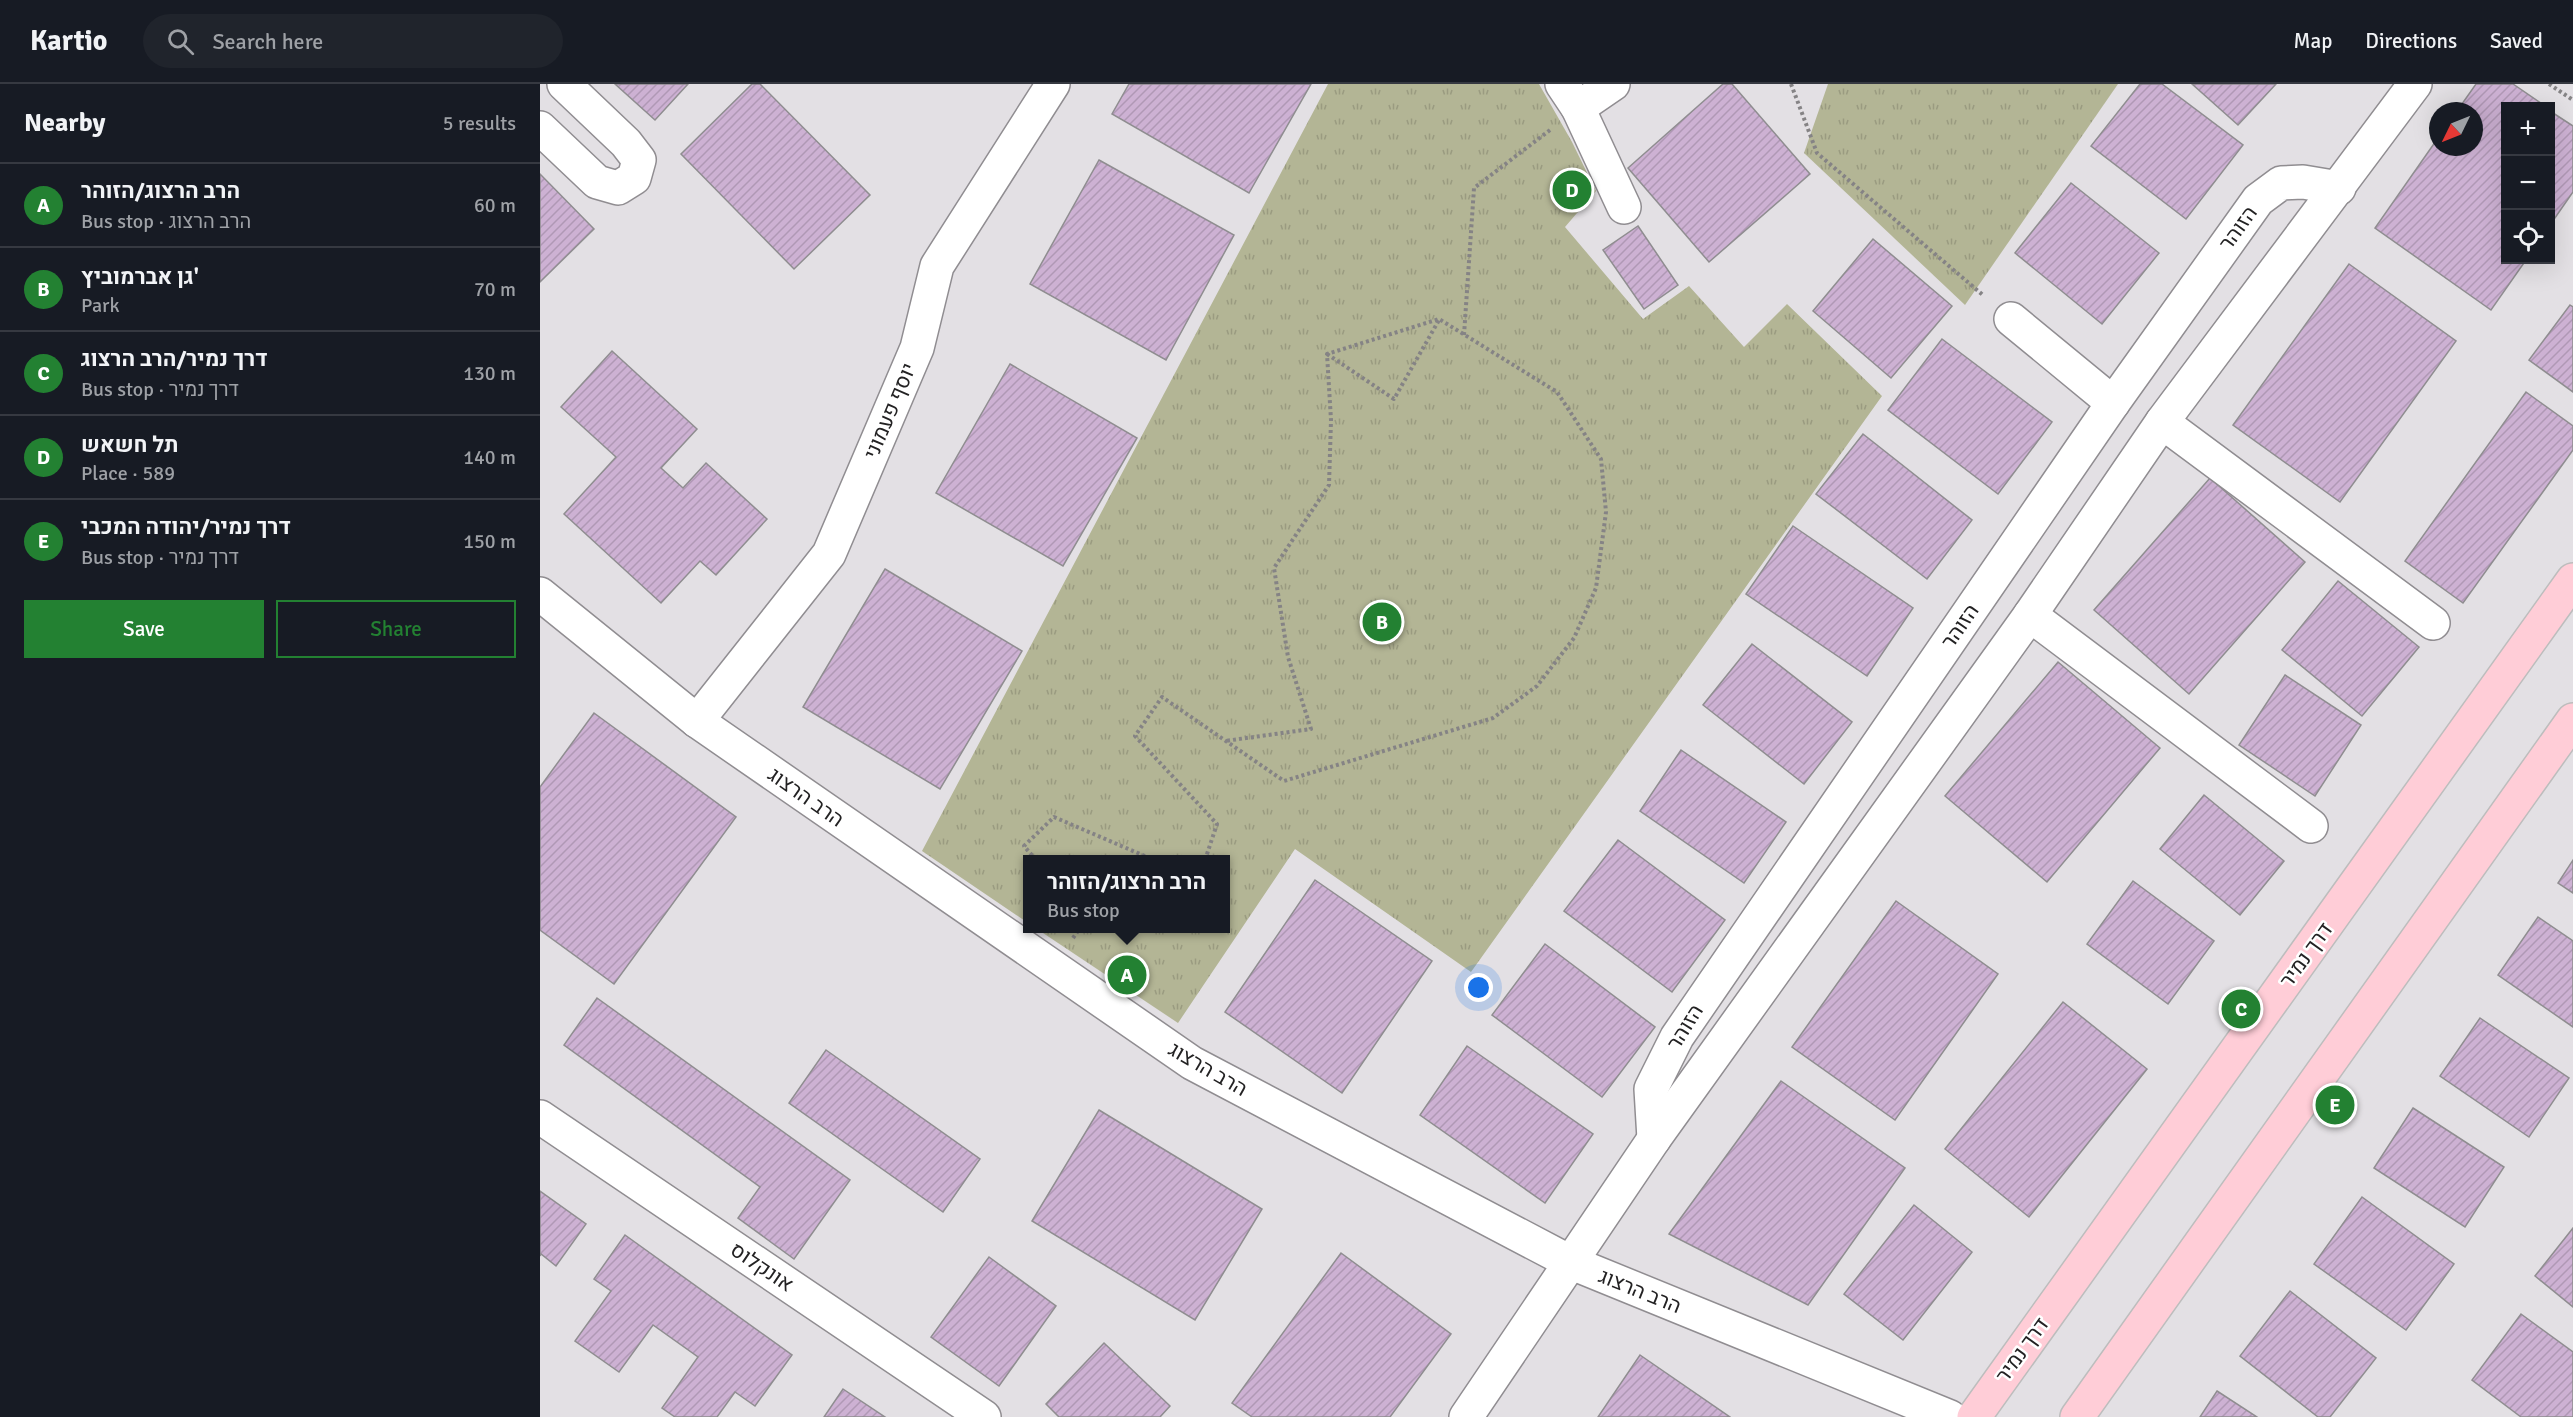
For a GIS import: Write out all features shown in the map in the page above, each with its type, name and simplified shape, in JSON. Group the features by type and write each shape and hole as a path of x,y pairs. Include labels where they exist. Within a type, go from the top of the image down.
{"main road":[{"name":"דרך נמיר","path":"1974,1417 2573,580"},
{"path":"2077,1417 2573,720"}],"street":[{"path":"540,128 597,182 618,188 634,178 639,160 626,142 564,84"},
{"name":"יוסף פעמוני","path":"697,722 829,554 917,348 937,266 1053,84"},
{"path":"1613,84 1570,96 1624,207"},
{"name":"הזוהר","path":"1466,1417 1654,1139 2030,615 2163,422 2415,84"},
{"name":"הזוהר","path":"1654,1139 1651,1089 1677,1037 2113,403 2258,200 2282,183 2303,182 2339,188"},
{"path":"2011,319 2113,403"},
{"path":"2163,422 2433,624"},
{"name":"הרב הרצוג","path":"540,594 697,722 1192,1064 1572,1263 1950,1417"},
{"path":"2030,615 2311,826"},
{"name":"אונקלוס","path":"540,1117 984,1417"}],"path":[{"path":"1791,84 1817,153 2011,319"},
{"path":"2549,84 2573,100"},
{"path":"1464,335 1474,188 1570,96"},
{"path":"1327,354 1394,399 1439,319"},
{"path":"1207,855 1217,824 1135,736 1162,698 1284,781 1493,718 1537,686 1574,638 1596,588 1606,512 1601,459 1557,392 1439,319 1327,354"},
{"path":"1225,741 1311,729 1288,657 1274,568 1329,485 1331,420 1327,354"},
{"path":"1032,855 1024,846 1054,817 1142,855"}],"green space":[{"path":"1328,84 1539,84 1572,142 1596,191 1565,227 1643,319 1689,286 1744,347 1787,304 1882,396 1471,972 1295,849 1178,1023 1043,933 1230,933 1230,855 1023,855 1023,920 922,851"},
{"path":"1828,84 2118,84 1965,305 1804,153"}],"building":[{"path":"615,84 688,84 655,120"},
{"path":"752,84 760,84 870,195 794,269 681,154"},
{"path":"1129,84 1311,84 1249,193 1112,114"},
{"path":"1723,84 1732,84 1810,174 1709,262 1628,168"},
{"path":"2140,84 2162,84 2243,145 2186,219 2091,146"},
{"path":"2192,84 2276,84 2238,125"},
{"path":"2476,84 2513,84 2539,102 2501,102 2501,264 2523,264 2491,310 2375,228 2429,151 2429,156 2483,156 2483,102 2463,102"},
{"path":"2555,114 2573,126 2573,192 2555,218"},
{"path":"1099,160 1234,235 1166,360 1030,284"},
{"path":"540,174 594,229 540,282"},
{"path":"2071,183 2159,253 2102,324 2015,253"},
{"path":"1638,226 1678,285 1644,309 1603,250"},
{"path":"1873,239 1952,306 1891,378 1813,311"},
{"path":"2349,264 2456,341 2340,502 2233,425"},
{"path":"2570,305 2573,307 2573,392 2529,360"},
{"path":"1942,339 2052,422 1998,494 1888,410"},
{"path":"612,351 697,429 661,468 683,488 706,463 767,519 716,575 700,561 661,603 564,514 616,457 561,407"},
{"path":"1010,364 1137,438 1063,566 936,493"},
{"path":"2526,392 2573,426 2573,450 2463,603 2405,561"},
{"path":"1863,434 1972,520 1927,579 1816,494"},
{"path":"2210,478 2305,562 2189,694 2094,610"},
{"path":"1793,526 1913,608 1867,676 1746,594"},
{"path":"885,569 1022,651 940,789 803,707"},
{"path":"2338,581 2419,647 2362,716 2282,650"},
{"path":"1752,644 1852,722 1804,784 1703,705"},
{"path":"2058,662 2160,748 2047,882 1945,796"},
{"path":"2285,675 2361,725 2315,796 2239,745"},
{"path":"594,713 736,817 614,984 540,930 540,787"},
{"path":"1681,750 1786,822 1744,883 1640,811"},
{"path":"2204,795 2284,861 2240,915 2160,849"},
{"path":"1618,840 1725,920 1672,992 1564,911"},
{"path":"2573,860 2573,893 2558,883"},
{"path":"1315,880 1432,961 1342,1093 1225,1012"},
{"path":"2133,881 2214,941 2168,1004 2087,944"},
{"path":"1896,901 1998,974 1895,1120 1792,1047"},
{"path":"2538,917 2573,941 2573,1027 2498,975"},
{"path":"1545,944 1655,1027 1602,1097 1492,1015"},
{"path":"597,998 850,1180 794,1259 738,1218 760,1187 564,1045"},
{"path":"2063,1002 2147,1069 2029,1217 1945,1149"},
{"path":"2480,1018 2569,1078 2529,1137 2440,1076"},
{"path":"1467,1046 1593,1134 1545,1203 1420,1115"},
{"path":"826,1050 980,1159 943,1212 789,1103"},
{"path":"1781,1081 1905,1168 1808,1305 1669,1234"},
{"path":"2413,1108 2504,1167 2465,1227 2374,1168"},
{"path":"1099,1110 1262,1209 1195,1320 1032,1221"},
{"path":"540,1191 586,1224 556,1266 541,1254 540,1256"},
{"path":"2362,1197 2454,1264 2406,1330 2314,1264"},
{"path":"1914,1205 1972,1252 1903,1340 1844,1294"},
{"path":"2573,1228 2573,1307 2535,1276"},
{"path":"625,1235 792,1355 755,1406 735,1392 717,1417 675,1417 662,1408 698,1357 653,1325 619,1372 575,1341 611,1291 594,1279"},
{"path":"1341,1253 1451,1334 1390,1417 1252,1417 1232,1403"},
{"path":"989,1257 1056,1306 999,1386 931,1337"},
{"path":"2290,1291 2376,1358 2330,1417 2318,1417 2240,1356"},
{"path":"2521,1314 2573,1352 2573,1417 2521,1417 2472,1380"},
{"path":"1104,1343 1170,1406 1160,1417 1059,1417 1046,1404"},
{"path":"1640,1355 1730,1417 1598,1417"},
{"path":"843,1389 885,1417 824,1417"},
{"path":"2217,1391 2257,1417 2200,1417"}],"place":[{"name":"תל חשאש","path":"1572,190"},
{"name":"גן אברמוביץ'","path":"1382,622"},
{"name":"הרב הרצוג/הזוהר","path":"1127,975"},
{"name":"דרך נמיר/הרב הרצוג","path":"2241,1009"},
{"name":"דרך נמיר/יהודה המכבי","path":"2335,1105"}]}
